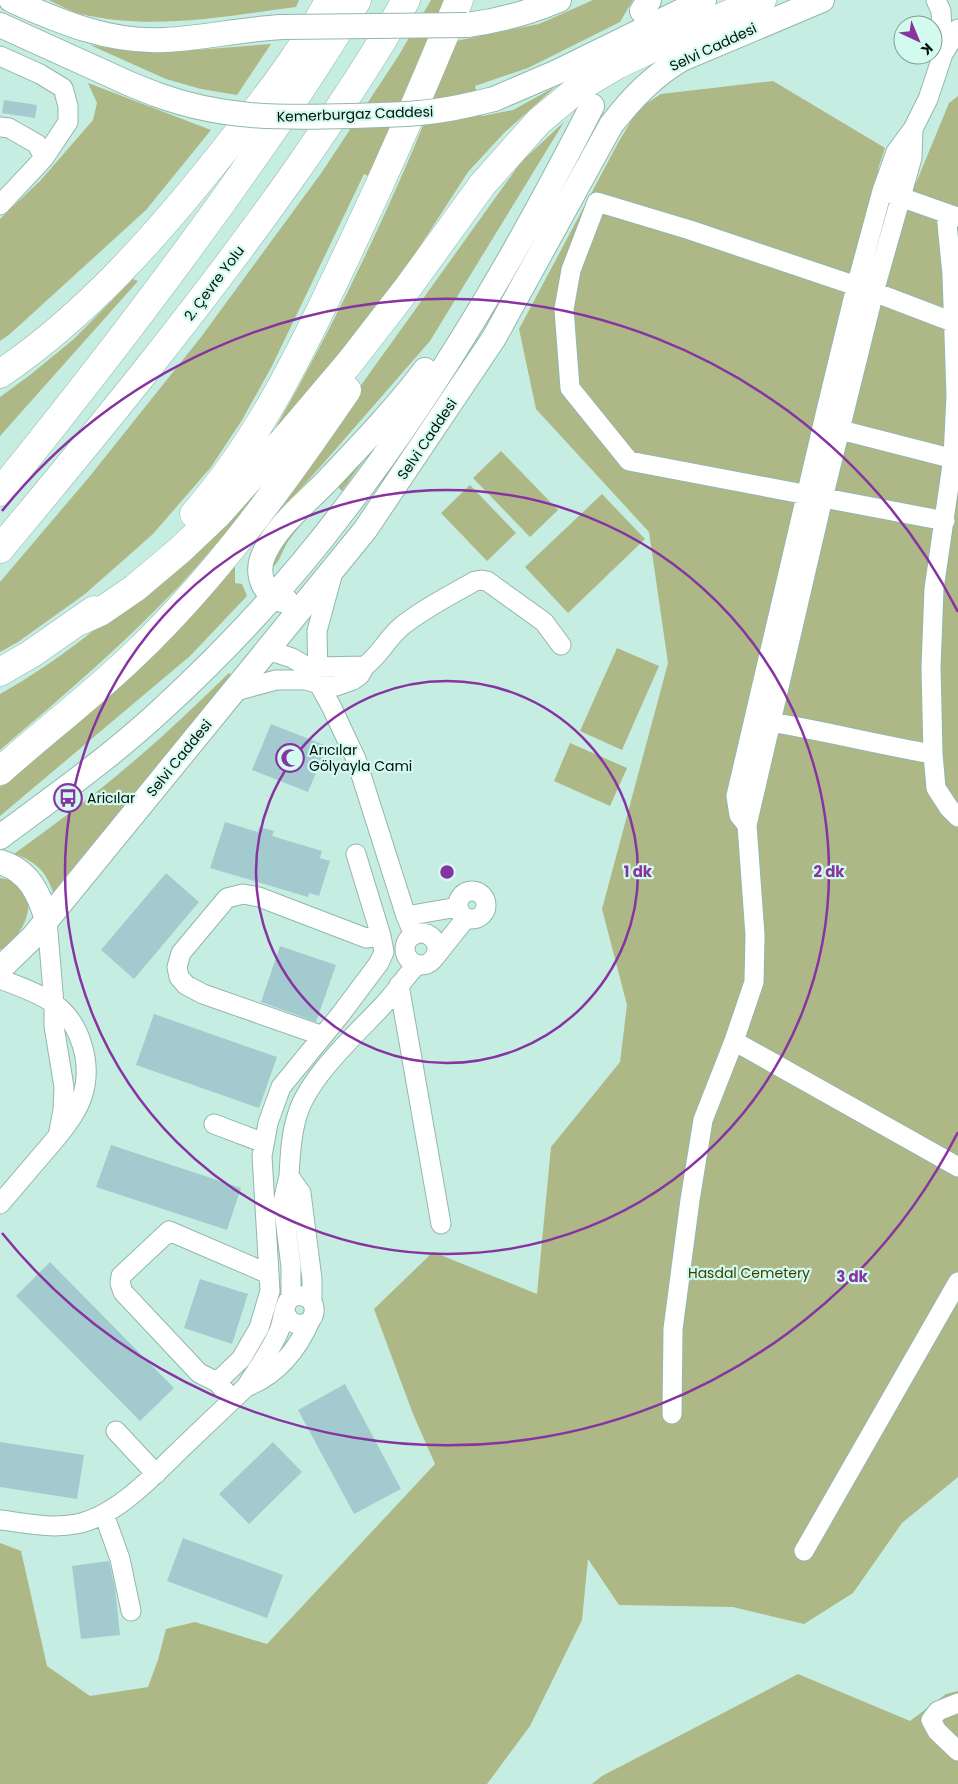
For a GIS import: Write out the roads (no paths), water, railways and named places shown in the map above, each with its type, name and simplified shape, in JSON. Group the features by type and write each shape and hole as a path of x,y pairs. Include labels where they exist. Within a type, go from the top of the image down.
{"highway":[{"path":"0,374 46,339 77,312 151,238 184,201 269,94 298,54 330,0"},
{"path":"0,492 59,419 200,234 311,75 357,0"},
{"name":"2. Çevre Yolu","path":"0,549 163,349 258,224 316,142 406,0"},
{"path":"80,621 100,612 135,588 180,550 218,514 351,361 409,286 482,185 539,121 561,100 599,75 642,52 762,0"},
{"path":"0,672 80,621 108,599 138,572 195,513 222,479 276,397 309,335 420,95 463,12"},
{"path":"0,771 136,653 170,618 246,531 319,430 508,156"}],"main road":[{"path":"11,0 66,24 100,34 133,39 164,40 282,27 463,12 496,21 526,13 559,0"},
{"name":"Kemerburgaz Caddesi","path":"0,25 122,80 181,104 254,117 298,118 420,113 463,107 494,99 557,72 704,0"},
{"name":"Selvi Caddesi","path":"0,969 34,937 369,524 494,338 611,125 636,94 667,68 682,59 822,0"},
{"name":"Selvi Caddesi","path":"0,837 101,762 158,714 223,649 320,542 382,459 430,388 536,213 592,106"},
{"path":"309,600 283,601 265,587 260,574 260,563 272,540 406,395 484,289 508,261"},
{"path":"191,681 217,664 241,654 265,652"},
{"path":"0,862 22,873 34,886 47,920"}],"street":[{"path":"936,0 941,15"},
{"path":"943,54 958,29"},
{"path":"0,56 40,74 64,88 68,106 68,122 44,158 0,206"},
{"path":"672,1414 673,1329 690,1200 703,1120 734,1041 754,982 755,935 747,825 739,815 736,796 762,721 865,289 882,191 896,152 914,129 928,99 939,65"},
{"path":"0,127 9,128 36,144 44,158"},
{"path":"865,289 900,197 912,158 914,129"},
{"path":"882,191 952,216 956,323 956,459 934,588 931,667 933,754 936,788 949,808 958,817"},
{"path":"945,521 629,462 570,388 564,309 571,270 597,202 690,230 865,289 956,323"},
{"path":"832,427 956,459"},
{"path":"334,569 317,631 318,676 356,759 406,916 414,935"},
{"path":"265,652 277,653 298,661 311,672 336,686 353,680 360,674 400,627 475,581 481,580 487,581 544,622 562,645"},
{"path":"232,692 276,680 306,680 318,676"},
{"path":"762,721 933,754"},
{"path":"216,1382 241,1358 259,1328 270,1291 262,1156 268,1123 281,1087 323,1036 379,962 384,952 381,936 356,854"},
{"path":"323,1036 203,994 186,985 179,976 177,967 181,953 227,898 243,894 259,897 366,938 381,936"},
{"path":"0,1520 57,1526 78,1524 104,1514 127,1499 156,1474 246,1387 272,1345 288,1305 300,1295 309,1299 311,1311 303,1324 289,1320 288,1305 290,1267 283,1202 289,1176 297,1115 309,1090 326,1068 390,998 406,975 417,965 427,964 435,957 462,913 406,916"},
{"path":"47,920 54,1004"},
{"path":"417,965 409,959 405,950 408,940 414,935 421,933 431,937 437,946 435,957"},
{"path":"0,979 38,994 54,1004 70,1018 81,1041 85,1074 82,1096 73,1117 0,1204"},
{"path":"400,985 441,1224"},
{"path":"734,1041 958,1167"},
{"path":"214,1124 264,1143"},
{"path":"246,1387 273,1372 292,1353 304,1334 311,1311 312,1279 301,1193 289,1176"},
{"path":"233,1400 216,1382 199,1373 123,1292 120,1283 121,1276 169,1231 269,1274"},
{"path":"804,1551 958,1282"},
{"path":"116,1431 156,1474"},
{"path":"104,1514 120,1559 131,1611"},
{"path":"955,1744 936,1731 931,1720 938,1711 958,1703"}],"place":[{"name":"Arıcılar Gölyayla Cami","path":"290,758"},
{"name":"Aricılar","path":"68,798"}],"park label":[{"name":"Hasdal Cemetery","path":"749,1273"}]}
